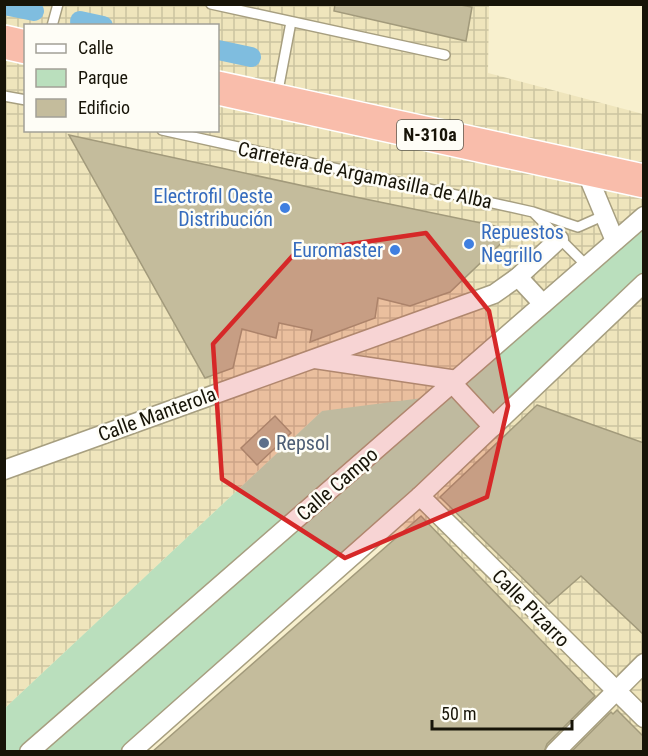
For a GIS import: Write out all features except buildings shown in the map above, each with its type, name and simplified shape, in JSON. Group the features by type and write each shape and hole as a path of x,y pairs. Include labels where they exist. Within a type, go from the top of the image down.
{"highway":[{"path":"4,42 24,47"},
{"name":"N-310a","path":"219,88 644,181"}],"street":[{"path":"585,169 615,241"},
{"name":"Calle Campo","path":"29,752 644,216"},
{"name":"Calle Manterola","path":"4,470 494,294 518,277 559,239"},
{"path":"518,277 543,304"},
{"path":"131,752 420,496 644,283"},
{"name":"Calle Manterola","path":"310,359 455,382"},
{"path":"455,382 493,427"},
{"name":"Calle Pizarro","path":"420,496 644,718"},
{"path":"555,752 644,663"}],"lane":[{"path":"53,24 58,4"},
{"path":"211,4 445,55"},
{"path":"276,101 291,22"},
{"path":"4,96 24,100"},
{"name":"Carretera de Argamasilla de Alba","path":"171,132 533,212 578,227 605,215"},
{"path":"533,212 587,266"}],"highlighted area":[{"path":"426,233 489,311 508,406 487,497 345,558 222,479 213,344 296,252"}],"shaded area":[{"path":"5,5 489,5 488,73 643,114 643,751 486,751 467,617 322,411 5,708"}],"green space":[{"path":"643,216 643,283 131,751 5,752 5,708 322,411 438,396"}],"waterway":[{"path":"4,5 34,11"},
{"path":"80,21 94,24"},
{"path":"219,50 251,57"}],"place":[{"name":"Electrofil Oeste Distribución","path":"285,208"},
{"name":"Repuestos Negrillo","path":"469,244"},
{"name":"Euromaster","path":"395,250"},
{"name":"Repsol","path":"264,443"}]}
